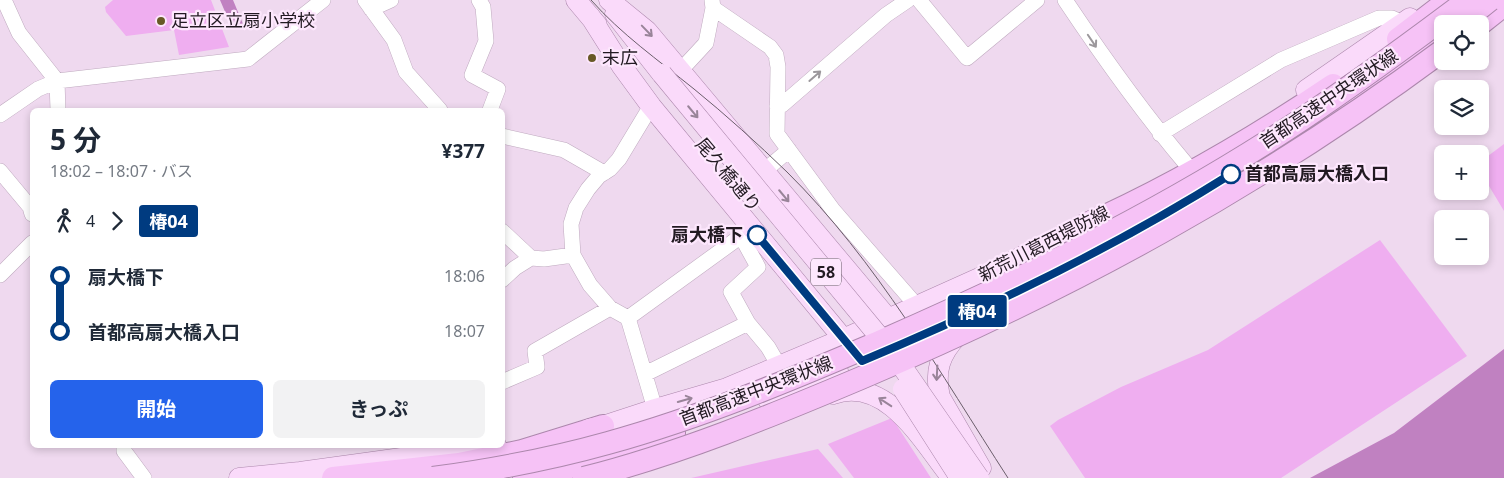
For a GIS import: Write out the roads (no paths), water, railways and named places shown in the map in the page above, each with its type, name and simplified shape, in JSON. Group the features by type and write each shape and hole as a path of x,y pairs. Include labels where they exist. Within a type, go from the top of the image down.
{"highway":[{"path":"1080,227 1136,203 1180,179 1311,100 1449,0"},
{"name":"首都高速中央環状線","path":"433,478 541,460 607,444 678,422 784,382 940,315 1102,237 1219,171 1318,109 1468,0"},
{"path":"1471,15 1490,0"},
{"path":"1489,17 1504,5"},
{"path":"1161,227 1220,186 1325,119 1434,42"},
{"name":"首都高速中央環状線","path":"584,478 687,448 749,424 941,344 1059,288 1172,228 1281,162 1379,98 1434,58"},
{"path":"1107,247 1220,186"},
{"path":"333,478 459,464 512,447 603,426"},
{"path":"542,477 618,456 674,433"},
{"path":"618,456 658,450"}],"main road":[{"name":"尾久橋通り","path":"576,0 590,16 665,76 905,393 960,478"},
{"name":"尾久橋通り","path":"604,0 892,352 979,478"},
{"path":"609,0 647,31 665,76 763,172 907,342"},
{"name":"新荒川葛西堤防線","path":"603,426 654,408 727,388 843,339 990,273 1080,227 1186,165 1309,88 1433,0"},
{"path":"1461,15 1480,0"},
{"path":"1470,15 1480,0"},
{"path":"590,16 621,66 747,232 862,361"},
{"name":"新荒川葛西堤防線","path":"485,478 545,466 674,433 737,412 942,328 1107,247 1223,179 1313,121 1434,35"},
{"path":"985,478 976,458 940,396 937,384 938,363 946,349 961,332 987,316 1161,227 1327,124 1434,48"},
{"path":"542,477 658,450 838,392 853,390 875,396 898,411 951,478"},
{"path":"238,478 300,472 418,451 457,448"}],"street":[{"path":"4,0 19,33 57,81 58,108"},
{"path":"0,115 38,89 57,81 248,59 323,0"},
{"path":"391,0 368,4 394,40 406,72 438,108"},
{"path":"479,0 483,7 486,41 472,75 498,89 491,108"},
{"path":"777,106 782,105 886,15 908,0"},
{"path":"919,0 967,58 1037,0"},
{"path":"1065,0 1100,53 1160,134 1186,165"},
{"path":"665,76 706,43 712,4 770,47 776,55 778,67 777,134 833,210 916,305"},
{"path":"1160,134 1281,60 1379,18 1392,18 1403,23"},
{"path":"651,106 620,159 598,176 576,208 571,224 573,255 590,285 610,308 628,318 654,408"},
{"path":"505,137 564,150 604,173"},
{"path":"763,172 789,150"},
{"path":"0,171 30,207"},
{"path":"628,318 747,232 758,267 731,292 748,323 768,348 779,366"},
{"path":"505,234 531,258"},
{"path":"0,275 30,245"},
{"path":"505,277 531,258 544,259 573,255"},
{"path":"505,377 537,367 534,351 610,308"},
{"path":"645,374 748,323"},
{"path":"124,448 124,451 144,478"}],"tram line":[{"path":"591,0 627,35 741,129 820,206 879,280 906,319 1008,478"}],"place":[{"name":"足立区立扇小学校","path":"161,21"},
{"name":"末広","path":"592,58"},
{"name":"首都高扇大橋入口","path":"1231,174"},
{"name":"扇大橋下","path":"757,235"}]}
